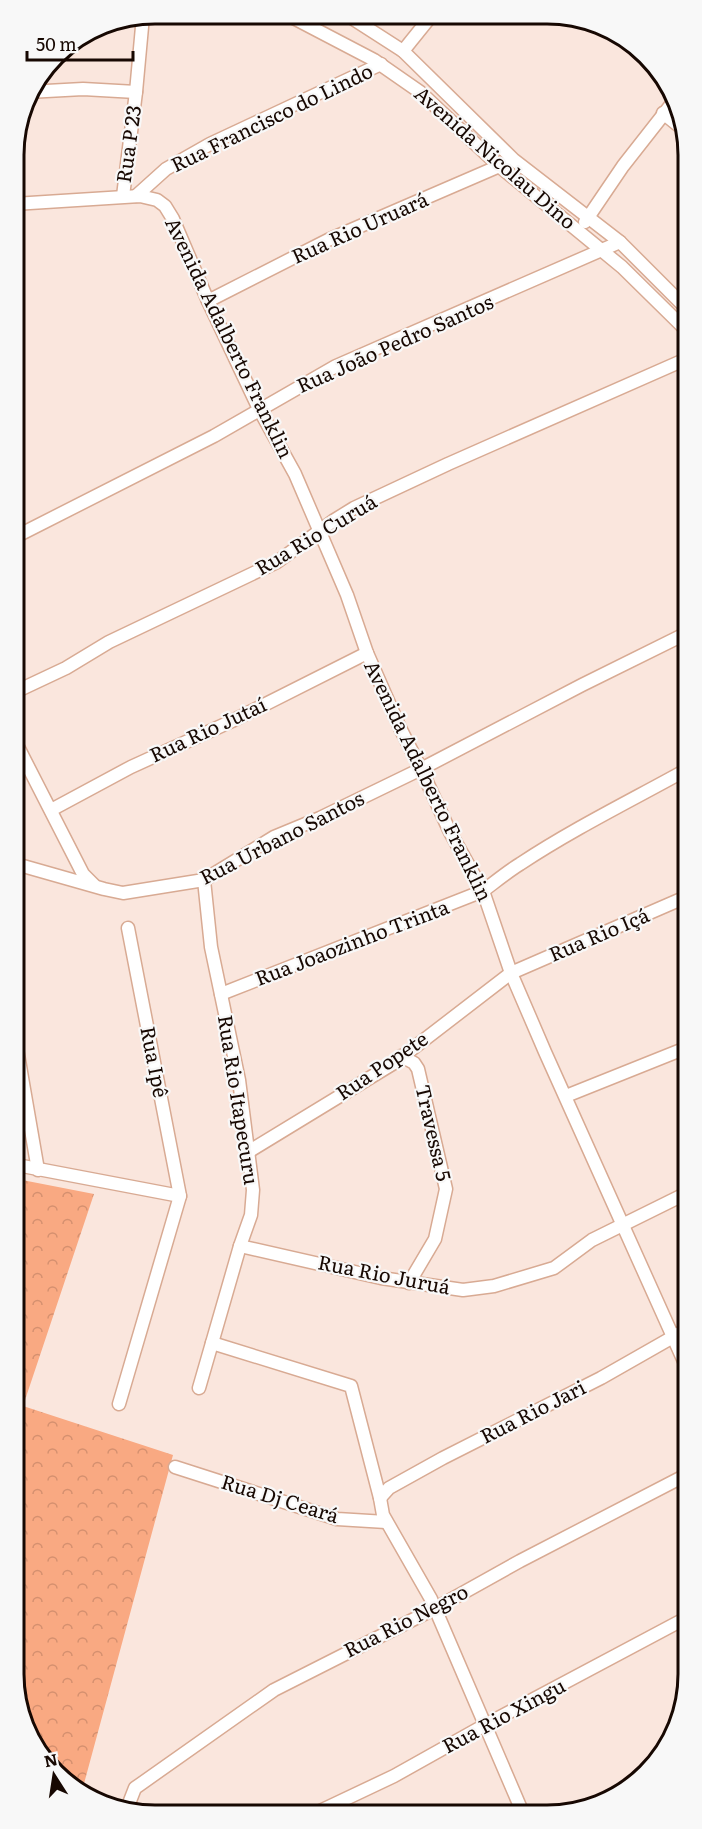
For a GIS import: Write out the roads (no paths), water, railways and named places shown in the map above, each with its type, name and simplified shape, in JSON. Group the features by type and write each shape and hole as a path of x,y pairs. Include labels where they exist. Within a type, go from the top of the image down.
{"street":[{"name":"Avenida Nicolau Dino","path":"305,24 381,64 420,92 499,166 602,250 678,321"},
{"name":"Avenida Nicolau Dino","path":"361,24 403,51 514,160 620,242 678,300"},
{"path":"403,51 425,24"},
{"name":"Rua P 23","path":"123,196 142,25"},
{"name":"Rua Francisco do Lindo","path":"136,196 166,170 210,144 381,64"},
{"path":"41,91 83,89 136,92"},
{"path":"578,230 669,107"},
{"path":"663,113 674,122"},
{"name":"Rua Rio Uruará","path":"208,301 328,240 514,160"},
{"name":"Avenida Adalberto Franklin","path":"24,203 136,196 157,200 165,206 173,219 208,301 259,409 296,474 347,596 367,653 400,728 422,769 450,832 483,891 511,973 678,1349"},
{"name":"Rua João Pedro Santos","path":"24,532 214,436 336,366 620,242"},
{"name":"Rua Rio Curuá","path":"24,688 58,672 109,642 277,562 354,508 678,363"},
{"name":"Rua Urbano Santos","path":"24,866 123,892 204,879 274,837 320,818 422,769 678,637"},
{"name":"Rua Rio Jutaí","path":"51,810 131,766 232,721 367,653"},
{"path":"24,760 83,874 95,886"},
{"name":"Rua Joaozinho Trinta","path":"221,994 483,891 540,851 678,774"},
{"name":"Rua Rio Itapecuru","path":"200,1388 251,1215 253,1201 239,1080 211,947 204,879"},
{"name":"Rua Rio Içá","path":"511,973 678,900"},
{"name":"Rua Ipê","path":"129,928 180,1196"},
{"name":"Rua Popete","path":"248,1152 394,1063 511,973"},
{"path":"566,1096 678,1051"},
{"name":"Travessa 5","path":"401,1056 414,1063 418,1069 446,1189 435,1239 409,1283"},
{"path":"24,1089 38,1170"},
{"path":"24,1167 180,1196 119,1404"},
{"name":"Rua Rio Juruá","path":"240,1246 409,1283 462,1290 494,1286 554,1268 592,1240 678,1197"},
{"name":"Rua Rio Jari","path":"380,1497 389,1488 434,1463 600,1378 678,1333"},
{"path":"212,1343 351,1386 386,1522 409,1559 434,1608 472,1691 519,1805"},
{"name":"Rua Dj Ceará","path":"175,1467 337,1519 386,1522"},
{"name":"Rua Rio Negro","path":"130,1802 135,1788 274,1690 678,1479"},
{"name":"Rua Rio Xingu","path":"333,1805 394,1776 678,1622"}]}
